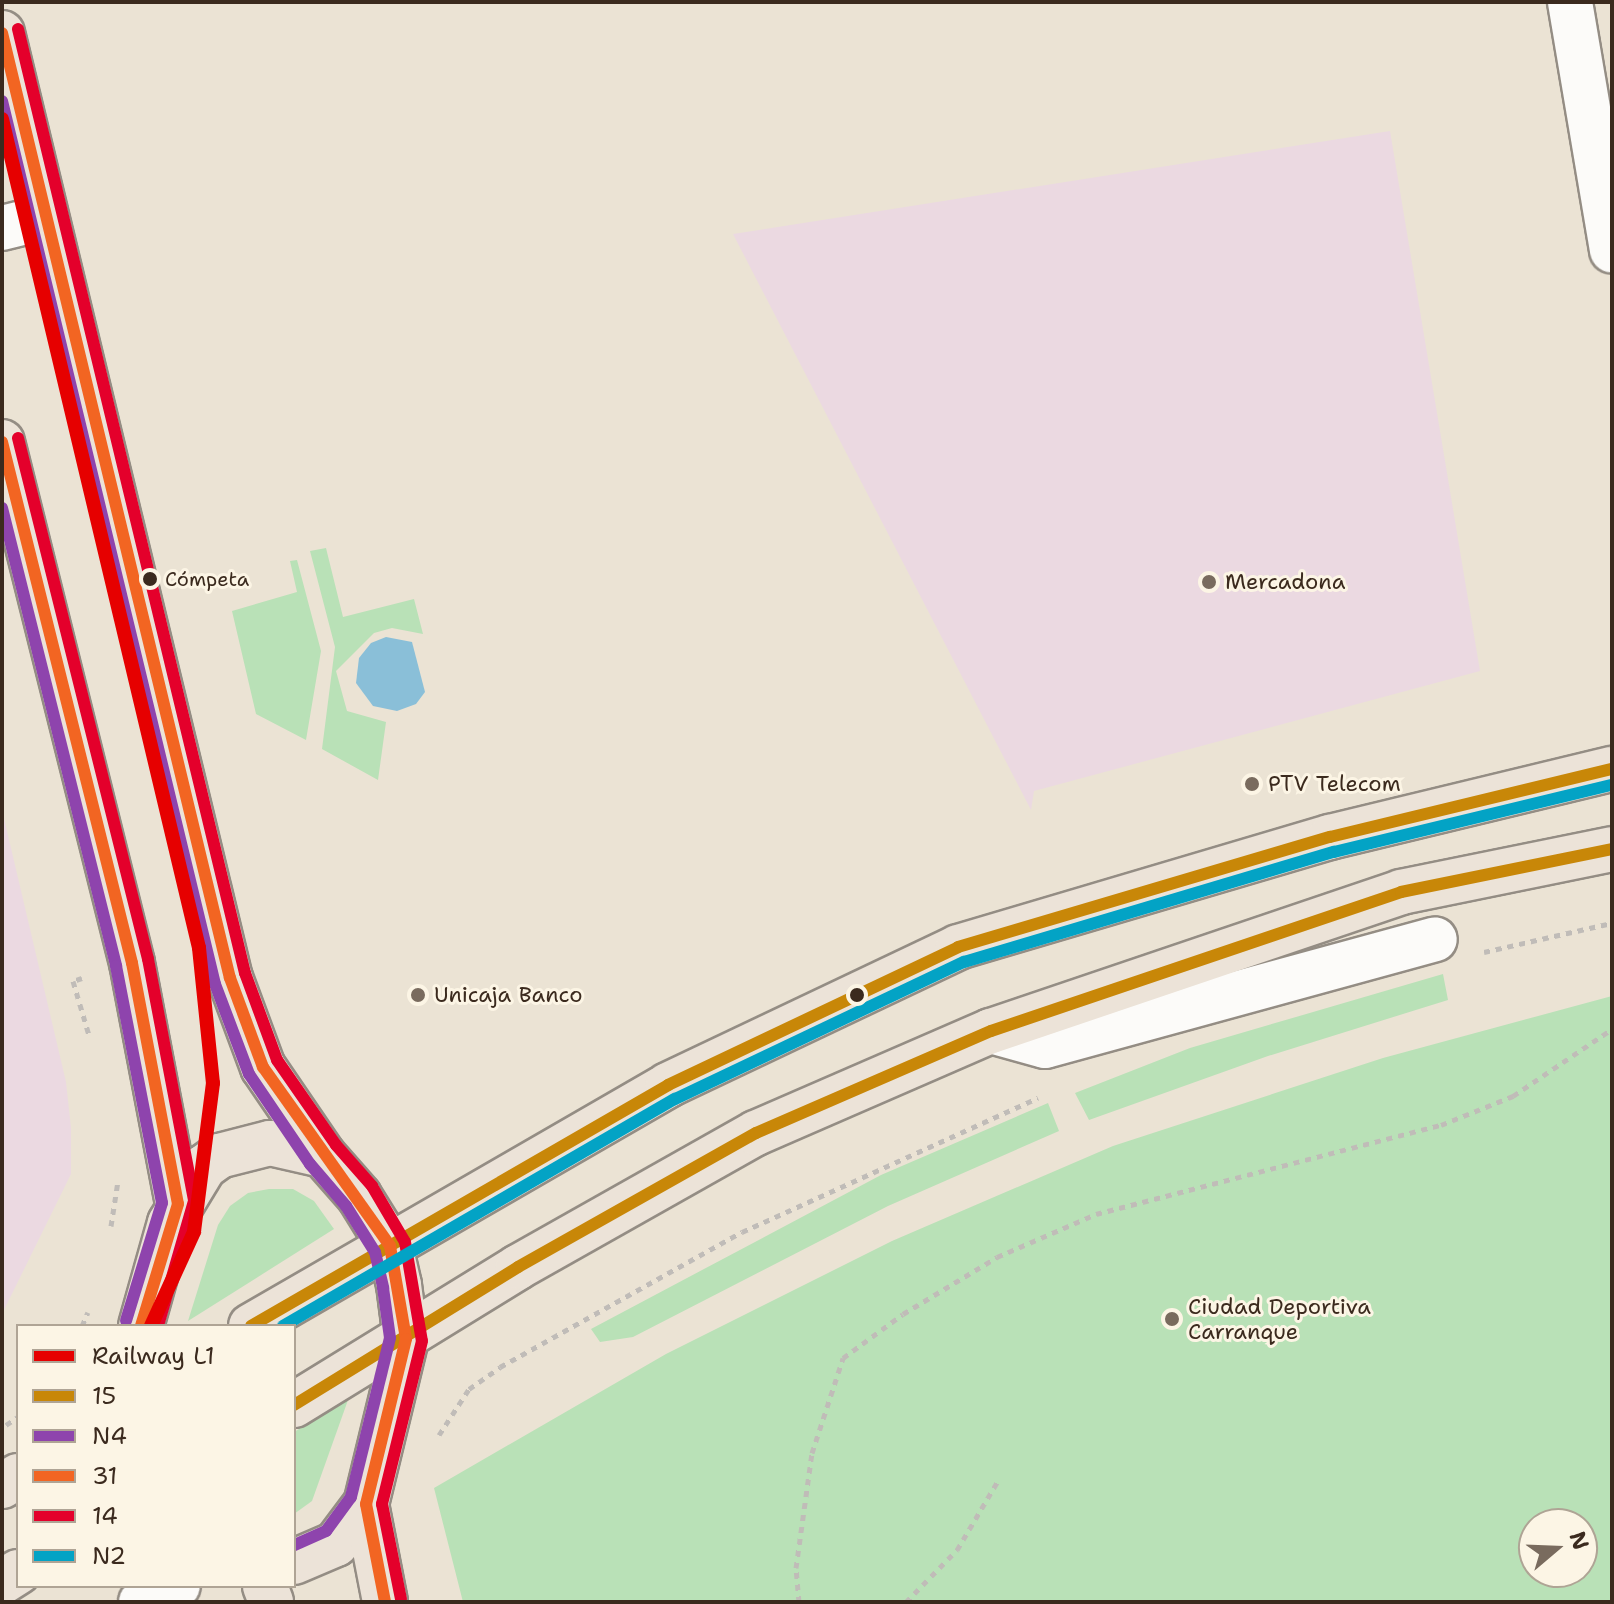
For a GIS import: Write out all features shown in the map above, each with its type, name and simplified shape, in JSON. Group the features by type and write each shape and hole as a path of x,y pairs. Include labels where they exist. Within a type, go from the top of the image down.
{"main road":[{"path":"2,33 230,978 263,1067 323,1155 359,1196 390,1246 406,1339 366,1504 336,1544 296,1561"},
{"path":"2,442 132,963 178,1204"},
{"path":"254,1324 668,1085 958,947 1330,837 1612,769"},
{"path":"296,1404 406,1339 518,1267 756,1133 991,1031 1401,892 1612,849"},
{"path":"142,1324 178,1204 204,1167 219,1156 270,1143 323,1155"},
{"path":"366,1504 385,1602"}],"street":[{"path":"1570,2 1612,250"},
{"path":"2,228 46,217"},
{"path":"991,1031 1045,1046 1453,947"},
{"path":"141,1602 173,1588"}],"path":[{"path":"1453,947 1612,923"},
{"path":"799,1602 796,1568 812,1453 843,1358 903,1314 997,1257 1096,1214 1441,1125 1513,1096 1612,1029"},
{"path":"430,1449 469,1389 500,1367 742,1232 1042,1097"},
{"path":"906,1602 957,1550 999,1479"}],"shaded area":[{"path":"1390,131 1480,671 1034,791 1031,810 733,234"},
{"path":"2,810 66,1082 71,1128 71,1174 2,1314"}],"green space":[{"path":"326,548 343,617 414,599 423,634 392,628 374,633 336,671 347,711 386,722 378,780 322,749 335,647 310,551"},
{"path":"297,560 321,651 306,740 256,714 232,611 297,592 290,561"},
{"path":"1443,974 1448,1000 1268,1056 1089,1120 1075,1093 1190,1048"},
{"name":"Ciudad Deportiva Carranque","path":"1612,996 1612,1602 463,1602 434,1488 666,1354 892,1241 1113,1146 1383,1058"},
{"path":"1048,1103 1059,1131 888,1206 633,1337 600,1342 591,1329 881,1175"},
{"path":"293,1189 314,1201 334,1229 188,1321 218,1225 230,1206 248,1193"},
{"path":"348,1400 312,1501 296,1513 296,1431"}],"water":[{"path":"386,637 412,642 425,692 416,704 397,711 373,706 356,683 359,658 371,643"}],"rail line":[{"name":"L1","path":"2,119 199,948 213,1083 194,1232 152,1324"}],"transit line":[{"name":"14","path":"18,29 245,973 277,1060 336,1145 372,1186 405,1242 422,1341 382,1504 401,1599"},
{"name":"31","path":"2,33 230,978 263,1067 390,1246 406,1339 366,1504 385,1602"},
{"name":"N4","path":"2,101 215,984 249,1074 310,1164 346,1206 375,1252 383,1288 390,1338 351,1497 326,1531 296,1544"},
{"name":"14","path":"18,438 148,959 194,1201 159,1324"},
{"name":"31","path":"2,442 132,963 178,1204 142,1324"},
{"name":"N4","path":"2,508 116,966 162,1203 126,1321"},
{"name":"15","path":"254,1324 668,1085 958,947 1330,837 1612,769"},
{"name":"N2","path":"286,1324 675,1099 964,962 1334,852 1612,785"},
{"name":"15","path":"296,1404 518,1267 756,1133 991,1031 1401,892 1612,849"}],"place":[{"name":"Cómpeta","path":"150,579"},
{"name":"Mercadona","path":"1209,582"},
{"name":"PTV Telecom","path":"1252,784"},
{"name":"Unicaja Banco","path":"418,995"},
{"name":"Ciudad Deportiva Carranque","path":"1172,1319"}]}
